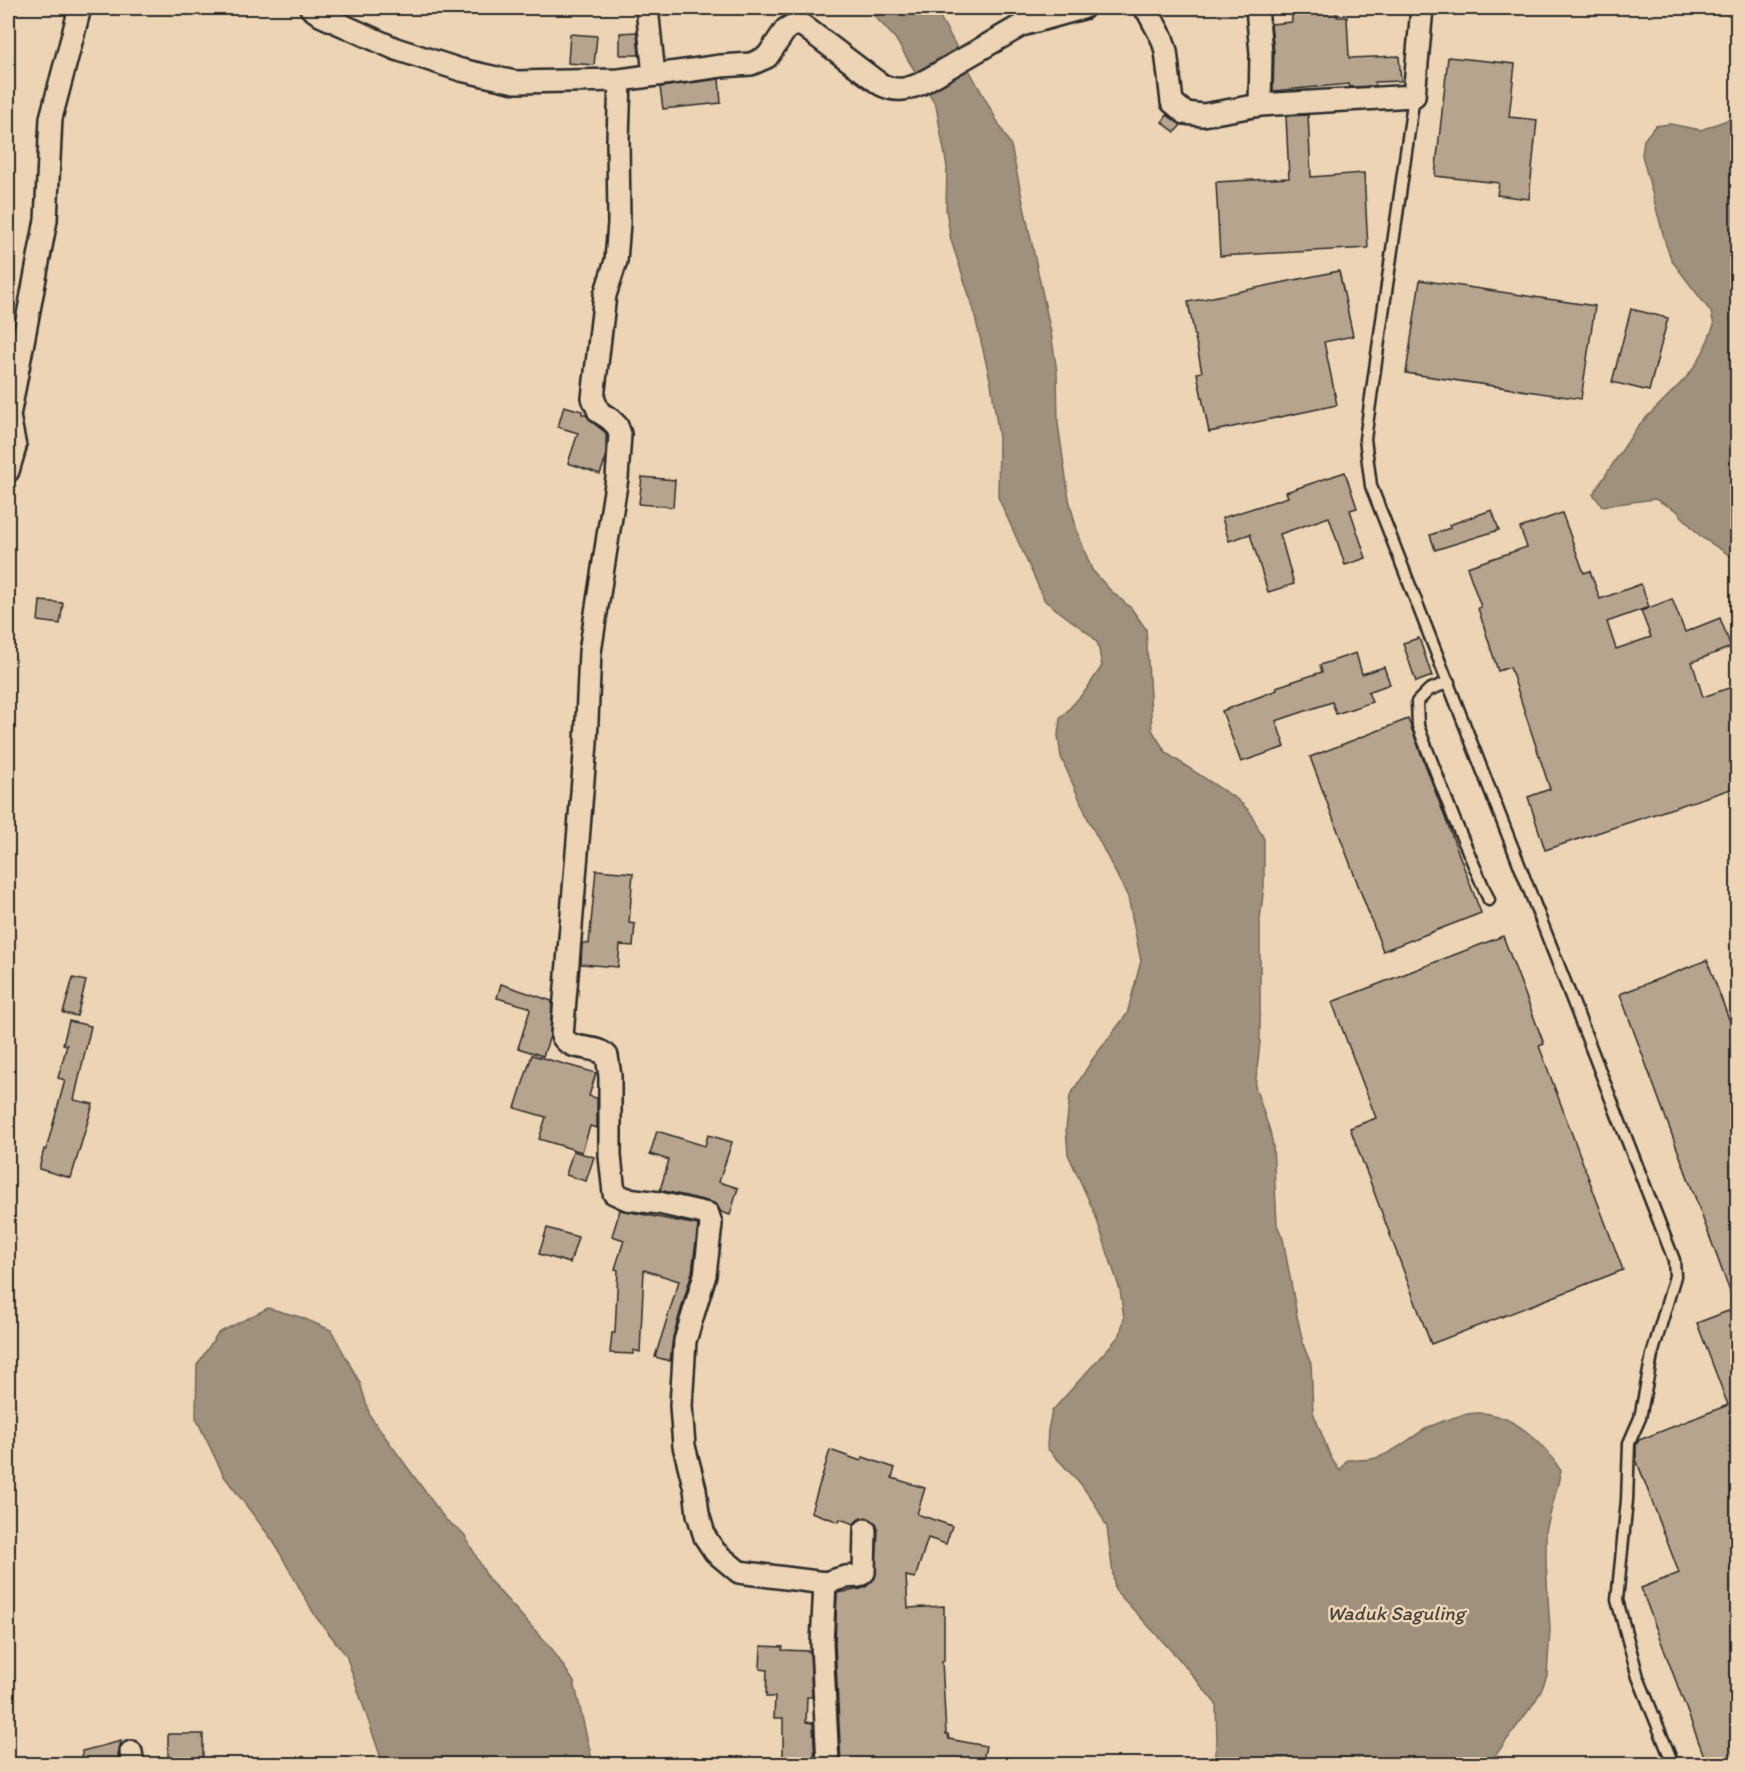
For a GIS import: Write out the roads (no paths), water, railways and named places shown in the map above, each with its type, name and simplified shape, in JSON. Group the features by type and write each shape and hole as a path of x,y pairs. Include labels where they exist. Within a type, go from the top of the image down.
{"street":[{"path":"8,471 15,447 9,416 46,220 51,118 80,8"},
{"path":"311,8 322,16 396,49 461,70 515,82 620,80 758,62 767,57 786,29 793,25 802,25 890,89 905,90 920,84 1022,25 1083,8"},
{"path":"647,8 654,75"},
{"path":"1144,8 1148,10 1166,51 1172,102 1185,113 1203,116 1260,105 1414,96 1422,8"},
{"path":"1257,8 1261,52 1260,105"},
{"path":"620,80 619,223 616,261 604,296 593,398 599,412 610,418 620,434 617,478 590,652 586,743 562,1036 572,1046 597,1049 607,1056 610,1076 610,1156 614,1193 627,1199 659,1203 708,1214 711,1224 705,1275 685,1341 681,1406 684,1446 705,1537 715,1552 739,1572 825,1583 845,1577 859,1576 864,1572 865,1530"},
{"path":"825,1583 822,1644 828,1764"}],"lane":[{"path":"1414,96 1365,439 1371,486 1674,1260 1675,1276 1652,1355 1640,1418 1629,1443 1617,1600 1638,1677 1673,1764"},
{"path":"1449,682 1430,690 1417,702 1418,726 1454,819 1489,900"}],"water":[{"name":"Waduk Saguling","path":"867,8 935,8 1011,146 1051,333 1057,372 1058,424 1069,499 1077,531 1092,570 1131,608 1146,629 1152,730 1166,753 1238,800 1250,812 1264,839 1264,886 1260,919 1260,1042 1255,1087 1273,1146 1277,1225 1283,1239 1304,1347 1311,1364 1313,1412 1331,1458 1340,1471 1347,1460 1375,1458 1393,1450 1431,1426 1462,1415 1481,1413 1505,1419 1527,1432 1546,1450 1561,1471 1546,1531 1550,1630 1547,1675 1534,1703 1495,1756 1495,1764 1213,1764 1217,1742 1216,1704 1180,1660 1115,1590 1107,1527 1095,1504 1080,1483 1047,1448 1052,1411 1120,1335 1124,1318 1120,1290 1095,1214 1068,1154 1066,1129 1070,1096 1092,1060 1127,1014 1141,961 1128,897 1089,821 1061,757 1058,735 1060,719 1086,690 1102,666 1098,644 1092,636 1045,601 998,497 999,438 991,383 972,304 951,240 946,209 947,167 936,106 895,38"},
{"path":"1737,116 1737,560 1701,537 1676,510 1655,499 1602,506 1593,494 1638,426 1695,366 1714,325 1711,312 1672,261 1642,155 1644,140 1655,126 1670,124 1701,130"},
{"path":"268,1308 300,1317 331,1330 360,1383 370,1416 445,1519 464,1534 489,1580 552,1649 574,1682 593,1764 383,1764 346,1655 316,1617 273,1541 224,1476 196,1418 197,1365 218,1333"}]}
